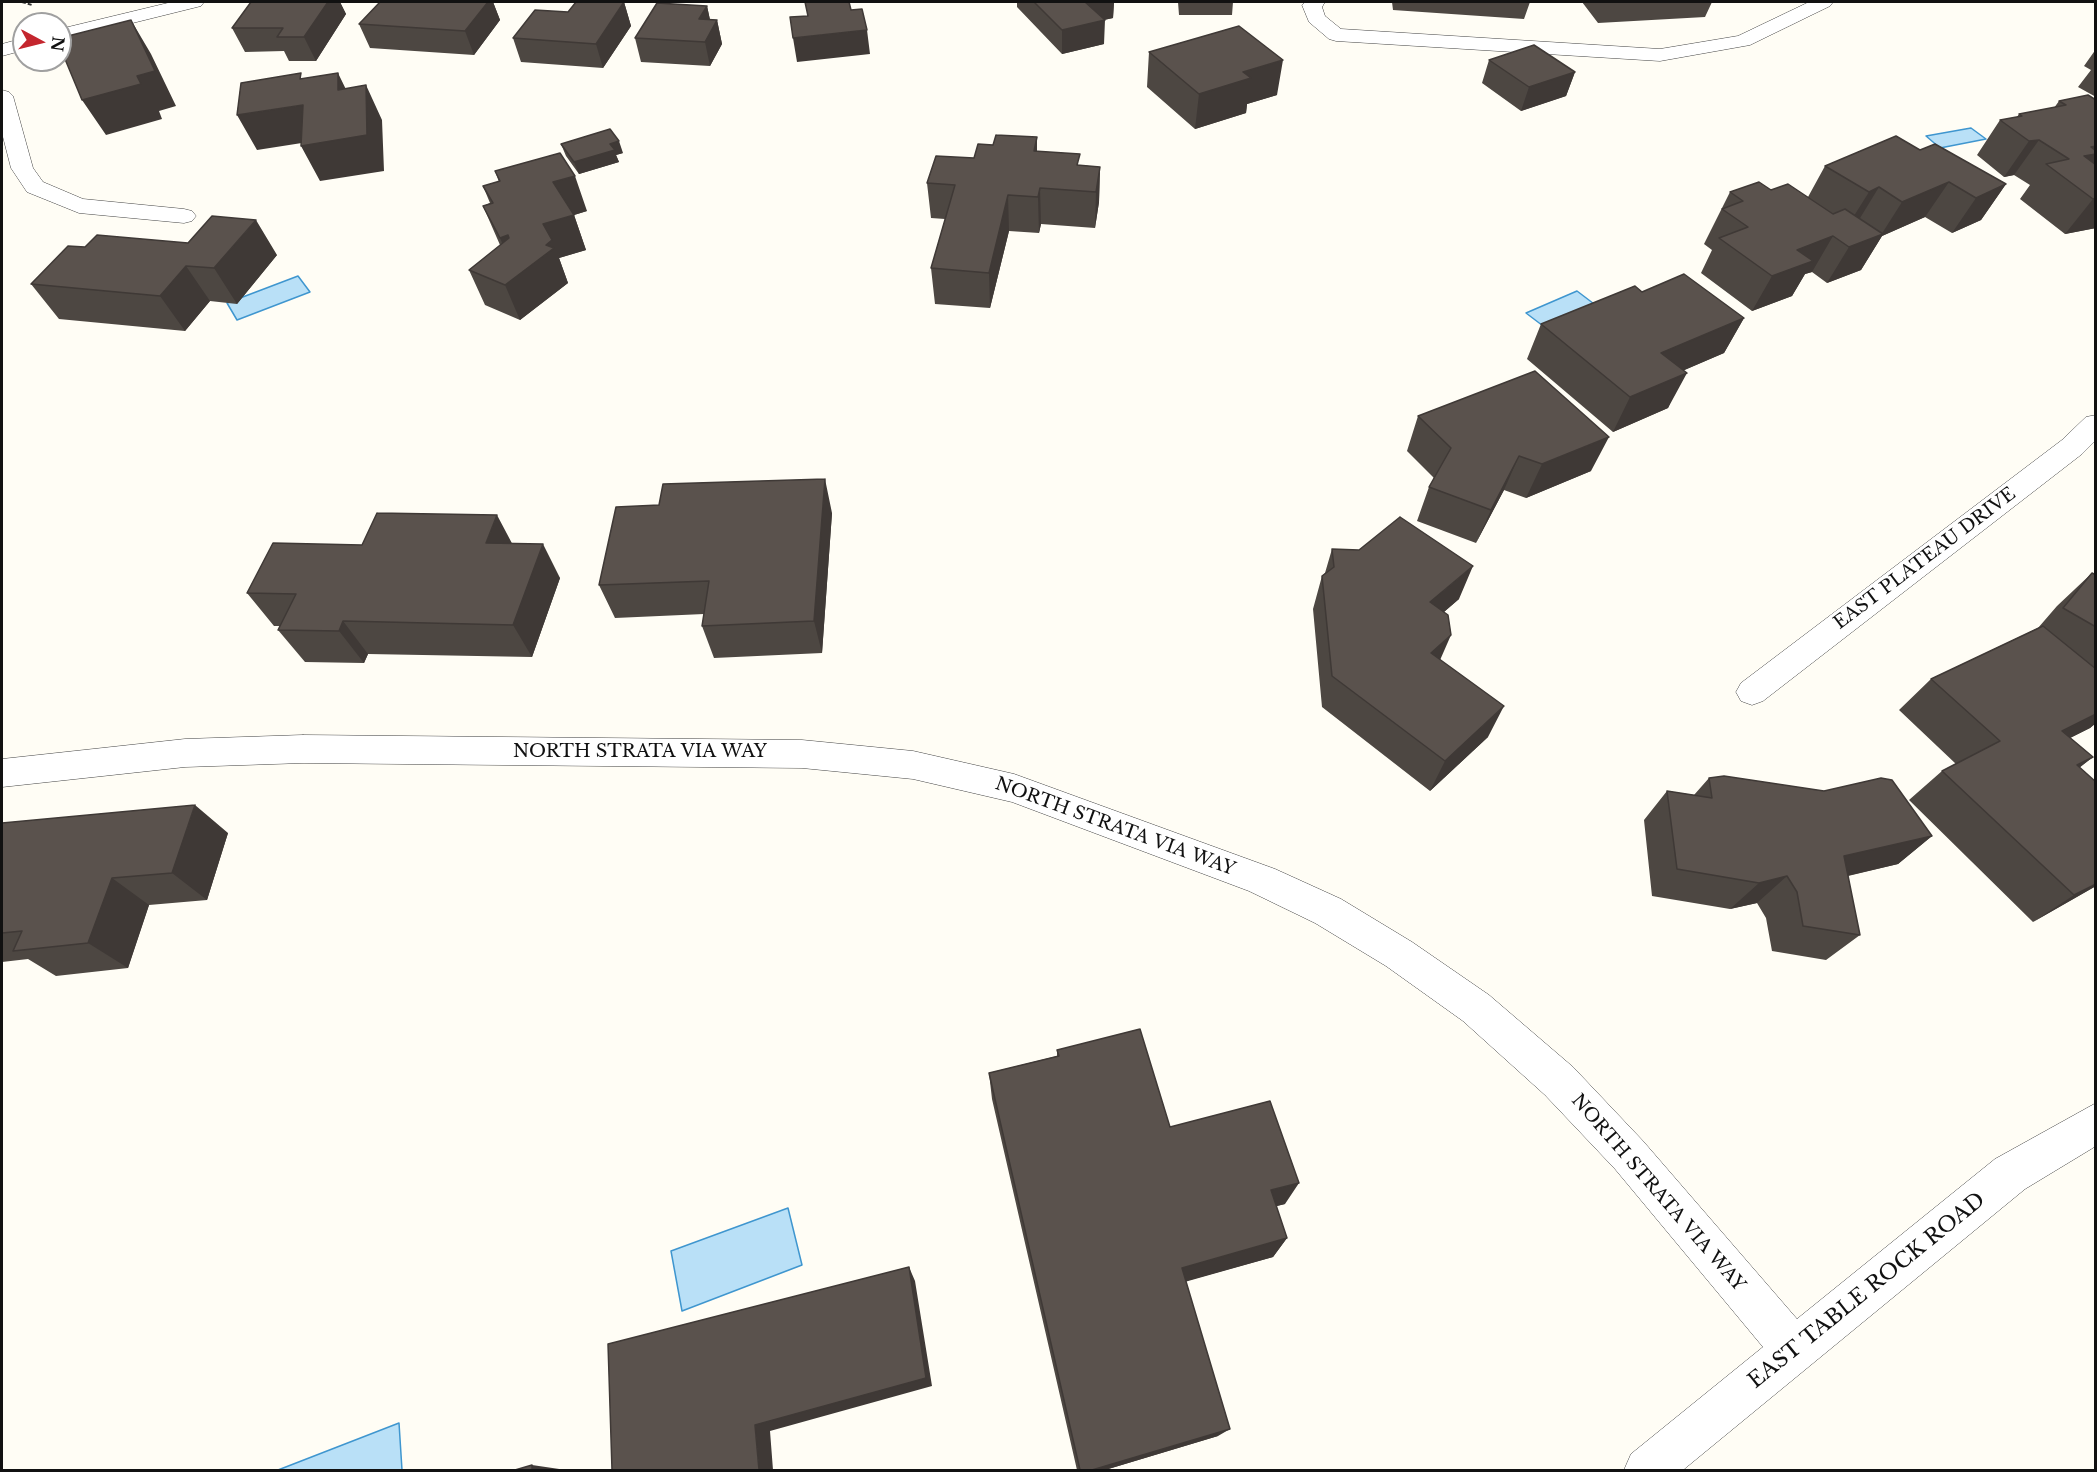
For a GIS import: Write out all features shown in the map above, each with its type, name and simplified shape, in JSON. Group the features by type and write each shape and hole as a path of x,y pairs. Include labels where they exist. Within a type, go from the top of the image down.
{"street":[{"path":"72,32 194,2"},
{"path":"1316,2 1312,4 1316,18 1336,35 1660,55 1743,40 1823,2"},
{"path":"2,96 22,168 35,187 79,206 184,216"},
{"name":"EAST PLATEAU DRIVE","path":"1752,692 2084,454 2096,424"},
{"name":"NORTH STRATA VIA WAY","path":"2,773 185,753 303,749 802,754 913,765 1014,788 1262,880 1309,902 1399,954 1476,1008 1559,1082 1629,1155 1794,1350"},
{"name":"EAST TABLE ROCK ROAD","path":"1647,1470 2010,1174 2096,1123"}],"path":[{"path":"22,2 32,5"}],"water":[{"path":"1971,128 1986,139 1940,148 1926,136"},
{"path":"298,276 310,292 237,320 227,303"},
{"path":"1577,291 1602,310 1551,332 1526,313"},
{"path":"788,1208 802,1265 682,1311 671,1251"},
{"path":"399,1423 402,1470 278,1470"}],"building":[{"path":"251,2 328,2 304,37 277,37 283,28 232,28"},
{"path":"380,2 488,2 465,31 359,24"},
{"path":"576,2 624,2 596,44 513,38 535,10 568,12"},
{"path":"805,2 849,2 851,10 862,9 867,30 793,38 790,17 808,16"},
{"path":"1034,2 1085,2 1105,20 1062,30"},
{"path":"657,3 707,6 699,19 717,20 705,42 635,38"},
{"path":"131,20 155,71 137,76 141,84 82,100 70,72 72,35"},
{"path":"1239,26 1283,60 1243,72 1251,78 1199,94 1149,52"},
{"path":"1534,45 1575,72 1529,87 1489,60"},
{"path":"301,73 300,79 338,73 338,90 366,85 367,135 301,146 303,105 237,115 241,83"},
{"path":"2088,95 2096,100 2096,146 2091,147 2096,154 2084,156 2096,165 2096,198 2093,199 2046,164 2069,159 2039,140 2029,141 2000,120 2066,105 2059,101"},
{"path":"610,129 619,141 610,144 615,150 574,162 561,144"},
{"path":"996,135 1037,137 1034,151 1080,154 1077,165 1100,167 1096,192 1040,188 1038,197 1008,195 989,273 931,268 955,185 927,183 936,156 974,158 978,144 993,145"},
{"path":"1896,136 1920,150 1935,144 2006,184 1976,198 1949,182 1902,202 1879,187 1869,192 1825,166"},
{"path":"560,153 575,176 553,182 574,215 543,224 552,240 546,245 554,248 505,285 469,270 509,238 508,235 500,238 483,206 493,203 483,186 500,181 495,171"},
{"path":"1759,182 1771,190 1788,184 1833,214 1845,209 1883,234 1849,247 1833,236 1797,250 1813,261 1772,276 1719,238 1748,227 1722,209 1743,201 1730,192"},
{"path":"212,216 256,220 214,268 186,266 160,296 31,284 68,246 85,247 97,235 188,243"},
{"path":"1684,274 1744,318 1661,353 1687,373 1630,397 1541,324 1635,286 1642,292"},
{"path":"1535,371 1609,437 1542,464 1519,456 1491,510 1429,487 1451,448 1418,416"},
{"path":"825,479 814,621 702,626 709,581 599,585 616,507 659,505 663,484"},
{"path":"377,513 497,515 486,543 543,544 513,625 343,621 339,631 278,630 296,594 247,593 273,543 362,545"},
{"path":"1400,517 1473,566 1430,602 1448,615 1451,635 1431,653 1504,706 1445,761 1332,676 1322,576 1334,567 1332,549 1359,550"},
{"path":"2092,573 2096,575 2096,627 2063,608"},
{"path":"2043,626 2096,669 2096,714 2062,731 2093,757 2077,765 2096,782 2096,884 2074,895 1942,771 2000,741 1931,679"},
{"path":"1724,776 1824,791 1881,778 1892,780 1932,836 1844,856 1860,935 1803,926 1797,892 1787,876 1759,883 1677,869 1667,791 1712,798 1709,778"},
{"path":"195,805 172,873 112,878 88,943 13,951 22,931 2,933 2,823"},
{"path":"1140,1029 1170,1127 1270,1101 1299,1183 1271,1190 1287,1238 1182,1268 1230,1429 1092,1470 1080,1470 989,1073 1059,1056 1057,1050"},
{"path":"909,1267 926,1378 755,1425 759,1470 612,1470 608,1344"},
{"path":"532,1465 532,1470 515,1470"}]}
